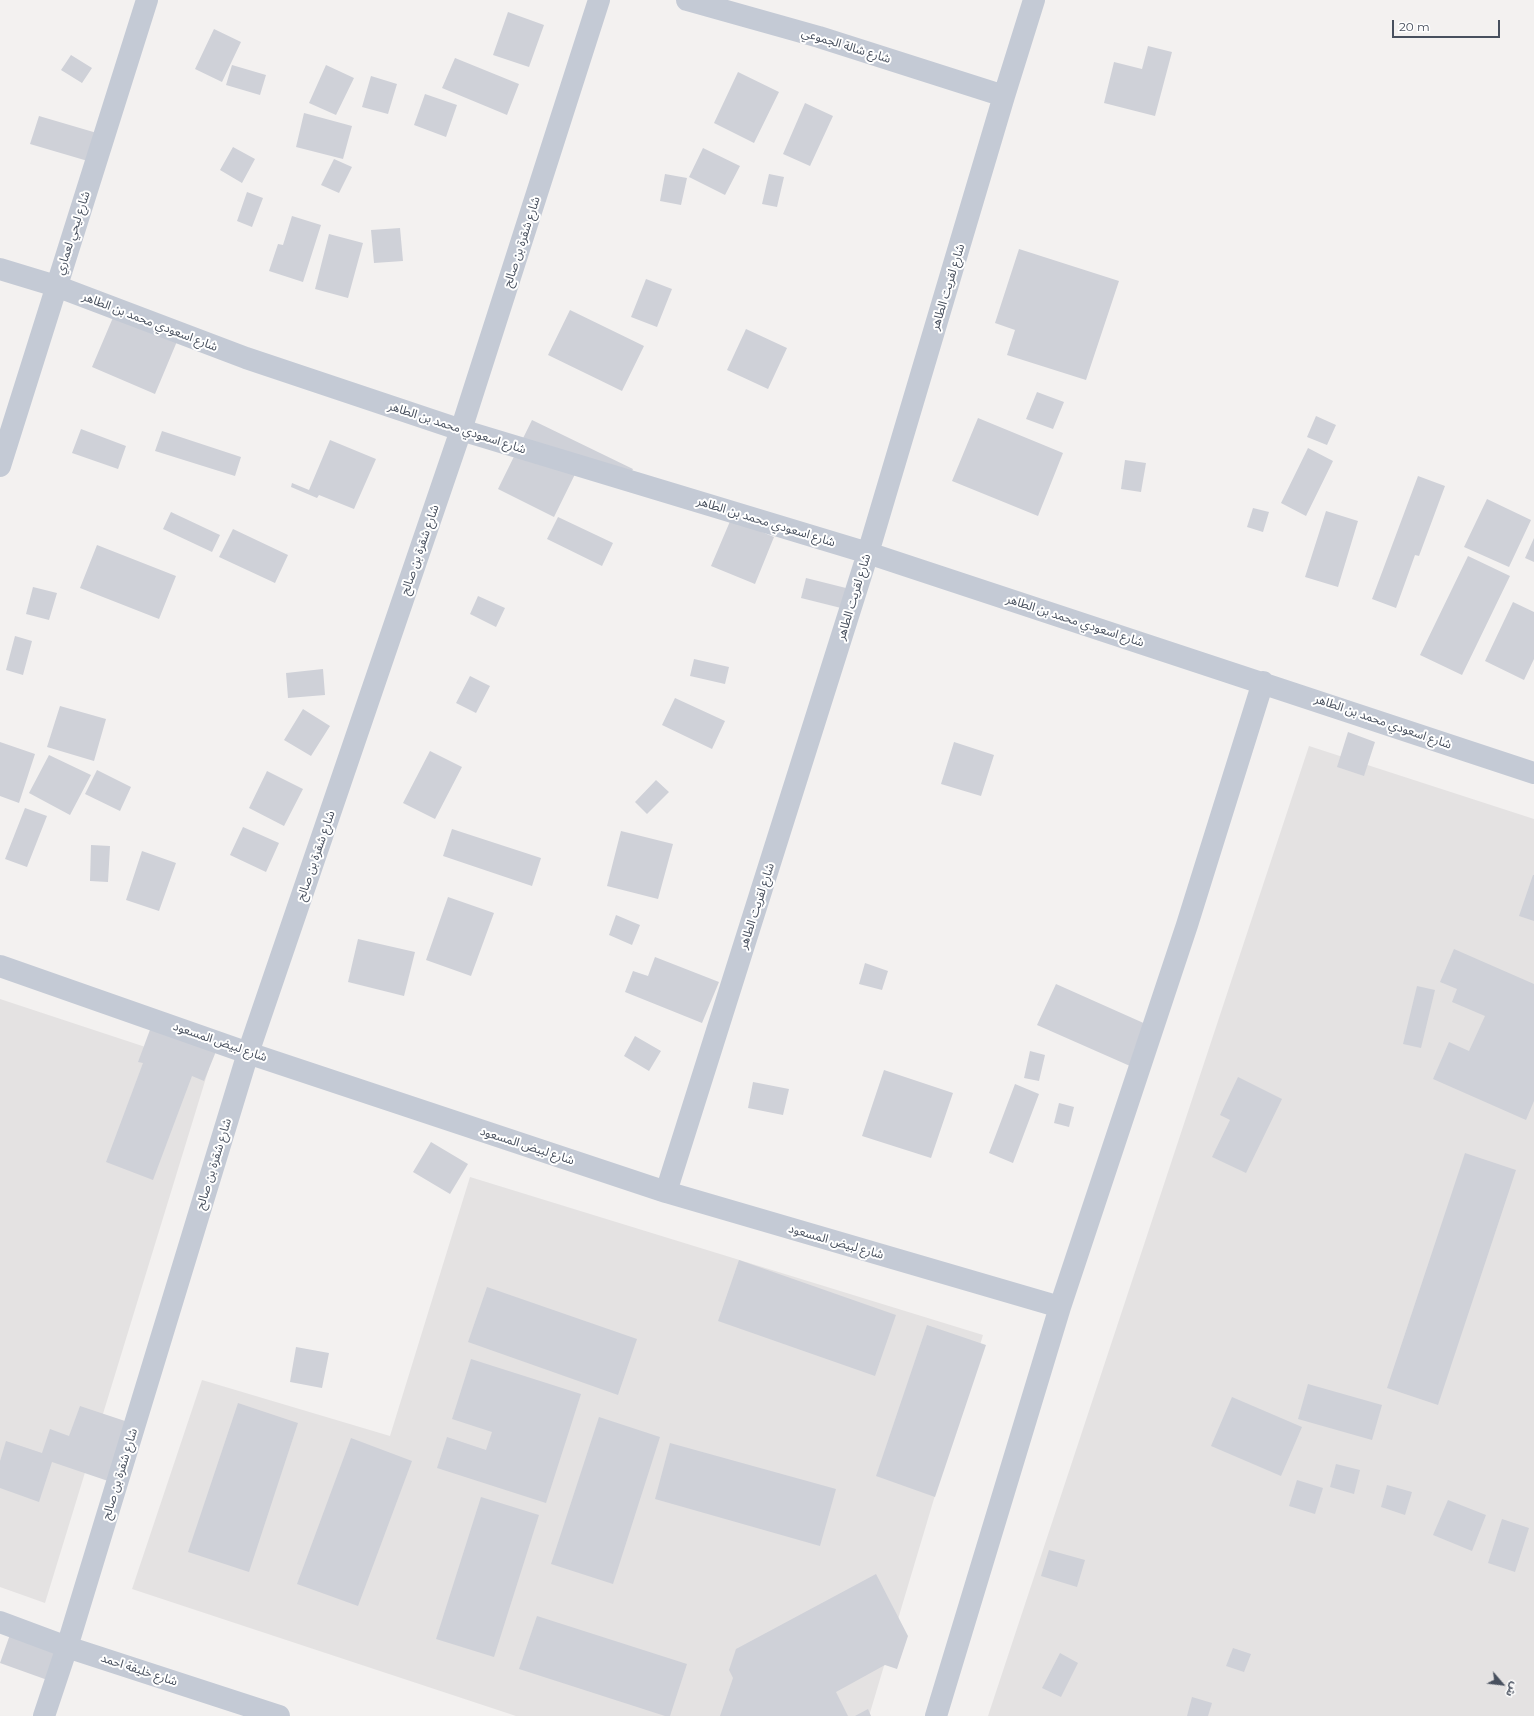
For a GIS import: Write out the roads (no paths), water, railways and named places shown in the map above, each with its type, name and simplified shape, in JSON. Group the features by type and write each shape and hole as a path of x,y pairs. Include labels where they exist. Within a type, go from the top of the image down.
{"street":[{"name":"شارع ليحي لعماري","path":"0,466 147,0"},
{"name":"شارع شقرة بن صالح","path":"44,1716 67,1647 248,1053 461,430 599,0"},
{"name":"شارع شالة الجموعي","path":"687,0 819,37 1004,96"},
{"name":"شارع لقريت الطاهر","path":"666,1192 868,553 1034,0"},
{"name":"شارع اسعودي محمد بن الطاهر","path":"0,269 56,286 246,358 461,430 868,553 1263,682 1534,773"},
{"path":"936,1716 1060,1307 1184,932 1263,682"},
{"name":"شارع لبيض المسعود","path":"0,966 248,1053 666,1192 1060,1307"},
{"name":"شارع خليفة احمد","path":"0,1622 67,1647 279,1716"}]}
